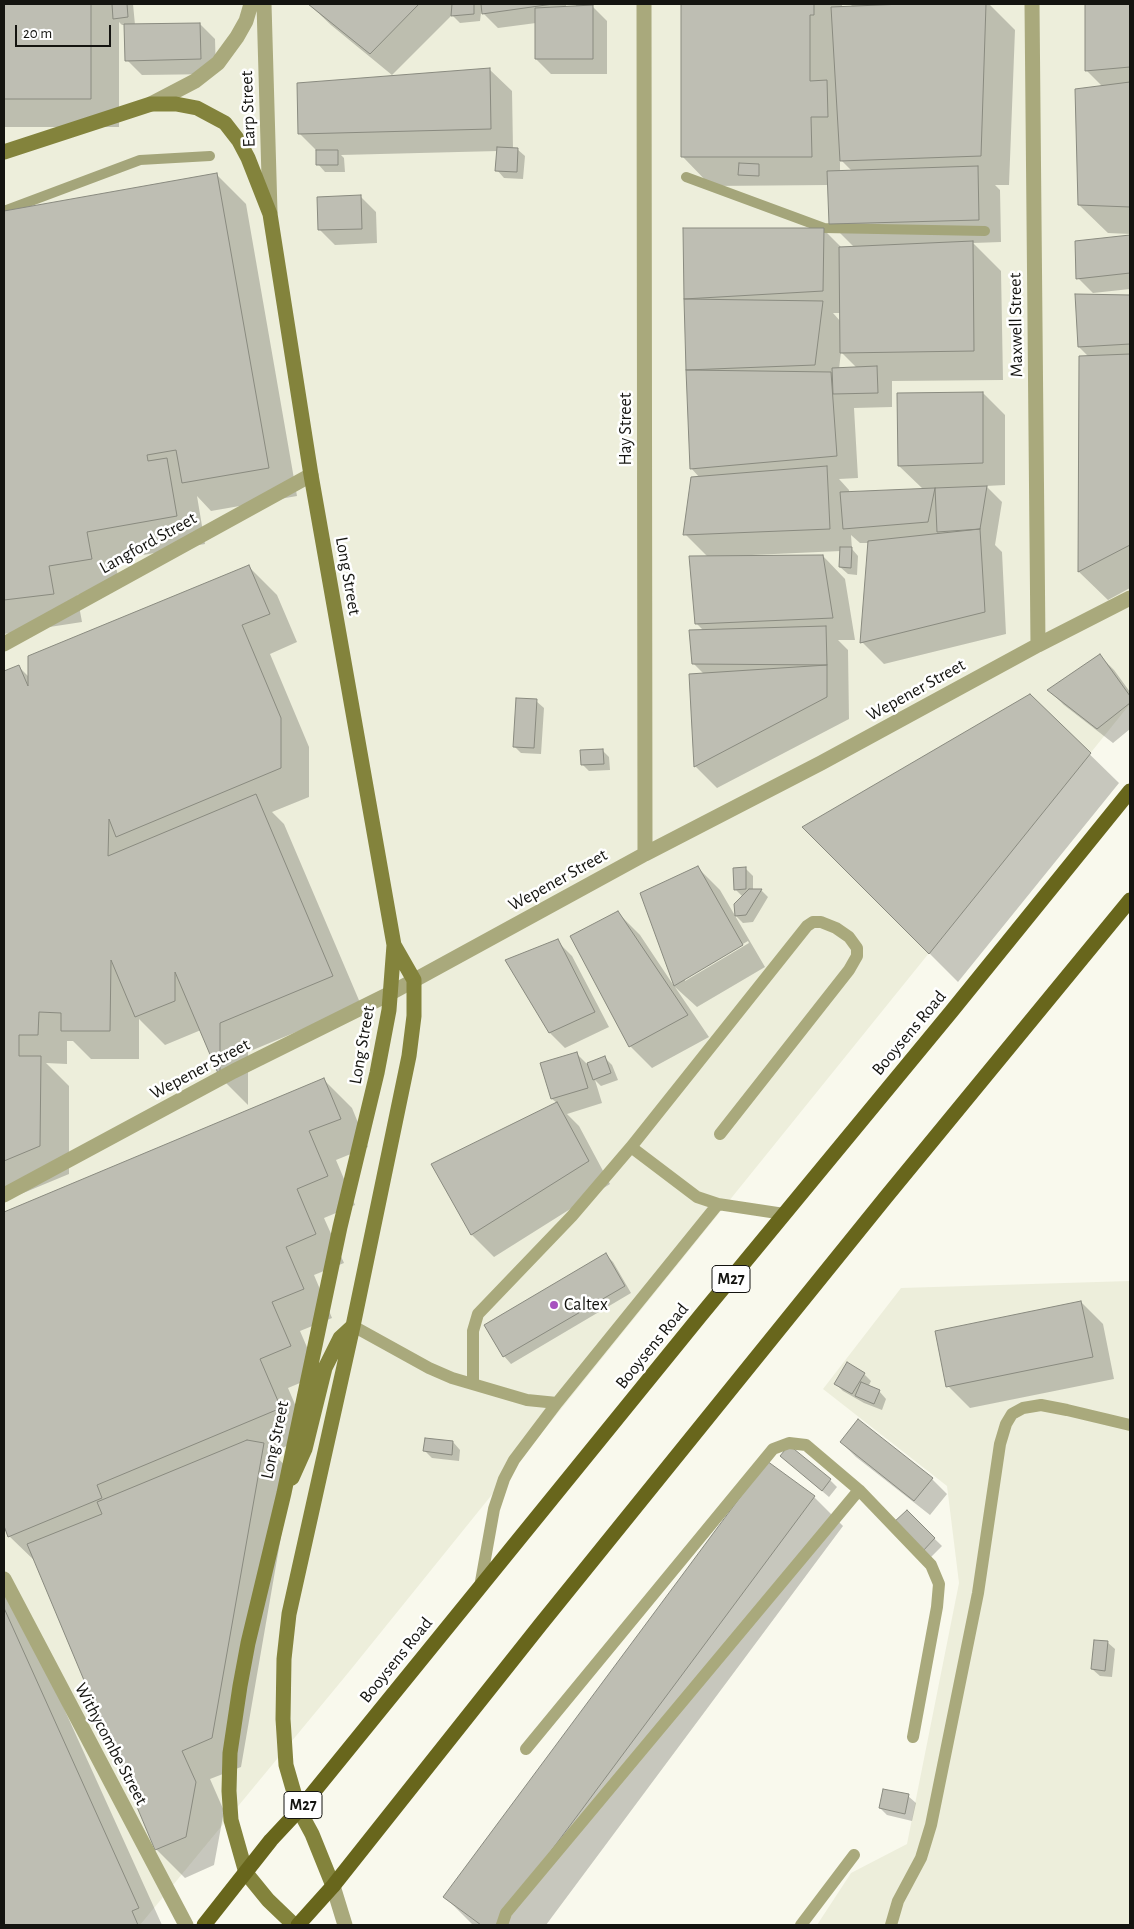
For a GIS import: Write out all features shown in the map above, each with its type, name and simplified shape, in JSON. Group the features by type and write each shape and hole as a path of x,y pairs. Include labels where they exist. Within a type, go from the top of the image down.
{"main road":[{"name":"Long Street","path":"4,152 151,104 176,104 196,108 225,123 239,141 248,158 270,214 311,475 394,945 388,1017 377,1074 340,1227 284,1493 248,1643 230,1753 229,1791 231,1820 246,1873 268,1900 294,1925"},
{"name":"Booysens Road","path":"204,1925 1130,791"},
{"path":"298,1925 333,1886 692,1435 1130,900"},
{"name":"Long Street","path":"333,1886 312,1834 299,1810 286,1765 283,1719 284,1659 289,1614 353,1326 409,1056 414,1016 414,980 394,945"},
{"path":"284,1493 297,1470 305,1449 325,1368 340,1338 353,1326"}],"street":[{"path":"151,104 195,81 218,62 230,49 242,29 252,4"},
{"name":"Earp Street","path":"264,4 270,214"},
{"name":"Hay Street","path":"644,4 645,854"},
{"name":"Maxwell Street","path":"1032,4 1038,645"},
{"name":"Langford Street","path":"4,644 311,475"},
{"name":"Wepener Street","path":"4,1195 234,1071 389,994 645,854 821,763 1038,645 1130,598"},
{"name":"Withycombe Street","path":"4,1579 186,1925"},
{"path":"333,1886 345,1925"}],"lane":[{"path":"473,1383 472,1331 478,1314 559,1230 631,1147 807,926 813,922 821,922 836,928 849,937 857,948 857,956 849,970 720,1134"},
{"path":"631,1147 697,1197 718,1204 784,1214"},
{"path":"480,1587 494,1509 504,1479 514,1460 557,1403 718,1204"},
{"path":"353,1326 429,1368 452,1378 527,1400 557,1403"},
{"path":"890,1925 898,1901 921,1858 931,1825 980,1586 1000,1444 1006,1424 1012,1414 1023,1408 1041,1405 1130,1425"},
{"path":"526,1749 773,1449 789,1443 806,1445 859,1490 931,1564 939,1584 937,1607 912,1737"},
{"path":"502,1925 506,1913 859,1490"},
{"path":"801,1925 854,1854"}],"shaded area":[{"path":"4,4 1130,4 1130,704 348,1673 140,1925 4,1925"},
{"path":"1130,1281 1130,1925 817,1925 851,1873 907,1844 959,1583 947,1486 823,1389 901,1288"}],"building":[{"path":"4,4 91,4 91,99 4,99"},
{"path":"112,4 127,4 128,17 113,19"},
{"path":"308,4 419,4 370,54"},
{"path":"452,4 474,4 474,14 451,16"},
{"path":"481,4 553,4 482,14"},
{"path":"681,4 814,4 814,15 810,15 810,81 827,80 828,117 811,117 812,157 681,157"},
{"path":"904,4 986,4 981,156 840,161 831,7"},
{"path":"1085,4 1130,4 1130,67 1085,71"},
{"path":"593,5 593,59 535,59 535,8"},
{"path":"200,23 201,59 125,61 124,24"},
{"path":"490,68 491,129 298,134 297,83"},
{"path":"1130,82 1130,207 1078,205 1075,89"},
{"path":"497,147 518,148 517,172 495,171"},
{"path":"316,150 338,150 338,165 316,165"},
{"path":"739,163 759,164 759,176 738,175"},
{"path":"978,166 979,220 829,224 827,171"},
{"path":"217,173 269,468 182,483 176,450 147,455 148,461 167,458 177,516 87,532 92,559 49,566 54,594 4,600 4,211"},
{"path":"361,195 362,229 318,230 317,197"},
{"path":"683,228 824,228 823,291 684,299"},
{"path":"1130,235 1130,273 1076,279 1075,241"},
{"path":"973,241 974,351 840,353 839,247"},
{"path":"1075,294 1130,295 1130,344 1078,347"},
{"path":"684,299 823,301 815,365 686,370"},
{"path":"1130,354 1130,545 1078,572 1079,356"},
{"path":"877,366 878,393 833,394 832,368"},
{"path":"686,370 831,372 837,456 690,469"},
{"path":"983,392 983,463 898,466 897,393"},
{"path":"827,466 830,529 683,535 691,477"},
{"path":"987,486 980,529 937,532 935,488"},
{"path":"935,488 928,522 843,529 840,492"},
{"path":"980,529 985,612 860,643 868,541"},
{"path":"840,547 852,547 851,568 839,567"},
{"path":"823,555 833,618 695,624 689,556"},
{"path":"249,565 270,614 242,625 281,718 281,768 116,837 109,819 108,856 256,794 333,976 220,1023 220,1078 175,972 175,1001 135,1017 111,960 110,1031 61,1031 61,1013 39,1012 38,1035 19,1035 19,1056 41,1056 40,1146 4,1161 4,671 19,665 28,686 28,656"},
{"path":"826,626 827,665 692,664 689,630"},
{"path":"1100,654 1130,696 1130,703 1097,729 1047,690"},
{"path":"827,665 827,697 694,767 689,674"},
{"path":"1030,694 1091,753 929,954 802,827"},
{"path":"516,698 537,699 534,748 513,747"},
{"path":"603,749 604,764 581,765 580,750"},
{"path":"698,866 743,945 674,986 640,893"},
{"path":"746,867 746,889 734,890 733,868"},
{"path":"749,889 762,889 746,915 735,916 734,904"},
{"path":"618,911 688,1015 629,1047 570,936"},
{"path":"558,939 595,1012 549,1033 505,960"},
{"path":"577,1052 588,1088 551,1099 540,1063"},
{"path":"605,1056 611,1073 593,1080 587,1063"},
{"path":"324,1078 341,1119 309,1131 328,1176 297,1189 316,1234 286,1247 304,1289 272,1302 291,1346 260,1359 281,1408 97,1485 102,1498 8,1537 4,1526 4,1212"},
{"path":"557,1102 589,1161 471,1235 431,1164"},
{"name":"Caltex","path":"606,1253 625,1286 503,1357 484,1325"},
{"path":"1081,1301 1093,1357 946,1387 935,1331"},
{"path":"847,1362 865,1373 852,1394 834,1384"},
{"path":"861,1382 880,1390 874,1404 855,1396"},
{"path":"858,1419 933,1478 914,1501 840,1442"},
{"path":"425,1438 453,1441 452,1455 423,1451"},
{"path":"247,1440 264,1443 212,1738 182,1751 196,1782 186,1837 155,1850 27,1544 102,1514 97,1502"},
{"path":"789,1445 831,1479 822,1491 780,1456"},
{"path":"767,1461 815,1496 496,1925 481,1925 443,1897"},
{"path":"907,1510 935,1538 922,1552 893,1523"},
{"path":"4,1608 139,1908 132,1911 138,1925 4,1925"},
{"path":"1094,1640 1108,1641 1105,1671 1091,1669"},
{"path":"883,1789 909,1794 905,1814 879,1808"}],"waterway":[{"path":"4,211 140,160 210,156"},
{"path":"686,177 824,228 985,231"}],"place":[{"name":"Caltex","path":"554,1305"}]}
